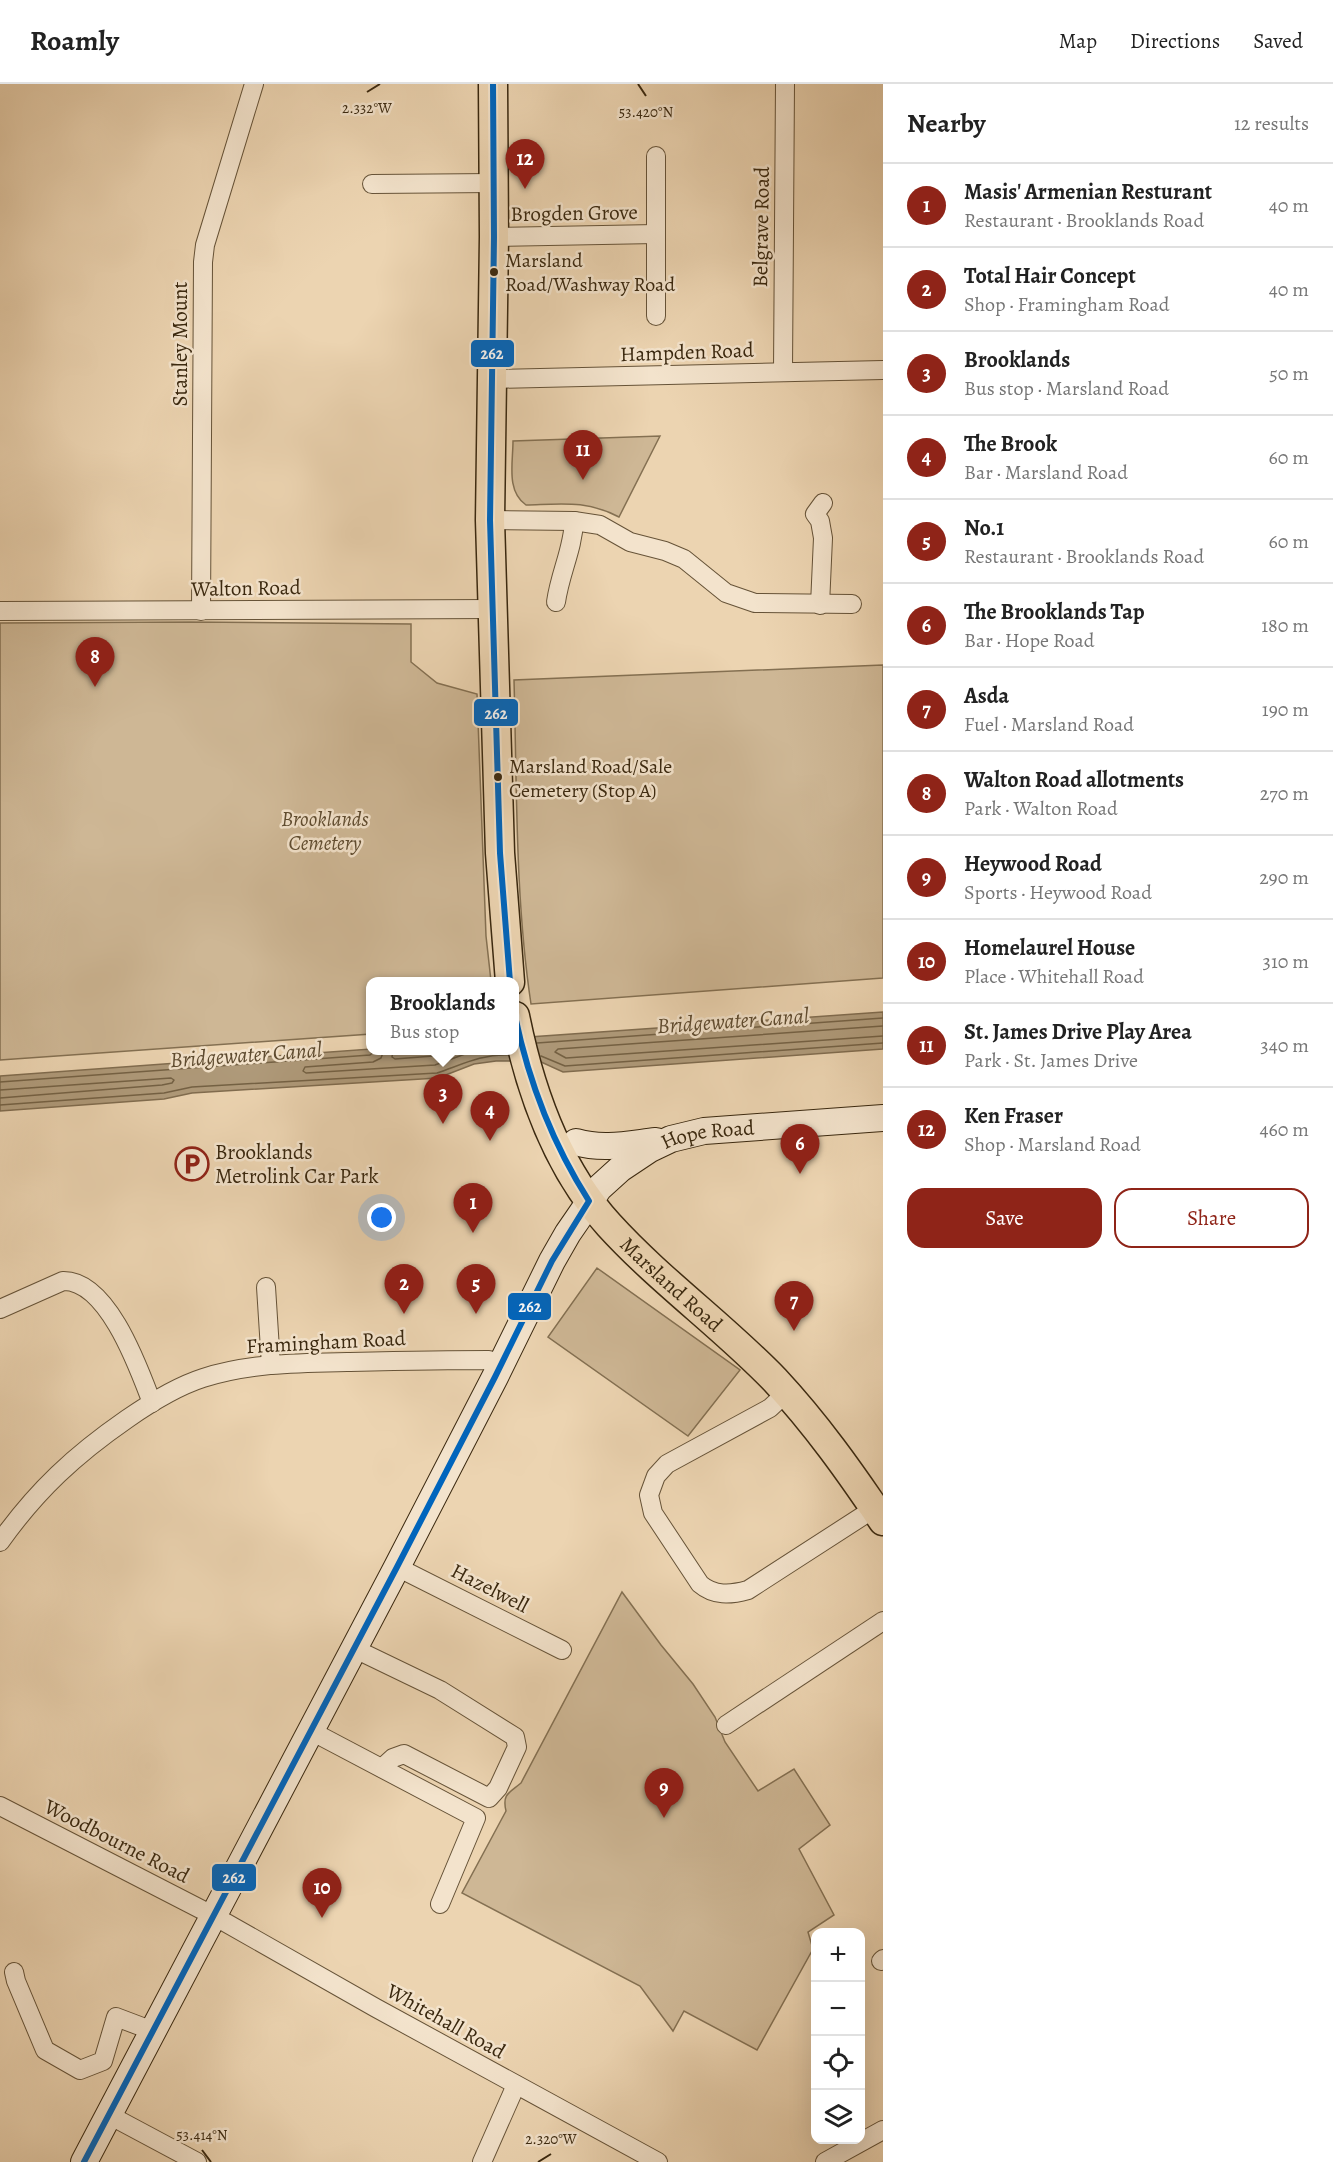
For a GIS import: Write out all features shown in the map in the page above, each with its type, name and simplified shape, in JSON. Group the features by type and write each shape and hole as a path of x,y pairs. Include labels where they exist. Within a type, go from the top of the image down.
{"main road":[{"path":"492,84 494,237 490,520 500,841 510,977"},
{"name":"Marsland Road","path":"519,1035 528,1073 549,1130 589,1201 629,1246 728,1336 786,1393 840,1458 879,1515"},
{"path":"549,1130 576,1142"}],"street":[{"name":"Stanley Mount","path":"201,611 203,262 205,245 254,84"},
{"name":"Belgrave Road","path":"783,371 785,84"},
{"path":"656,156 656,316"},
{"path":"372,184 494,183"},
{"name":"Brogden Grove","path":"494,237 656,234"},
{"name":"Hampden Road","path":"492,379 883,370"},
{"path":"813,511 820,522 823,538 820,605"},
{"path":"490,520 574,521 600,525 630,542 684,559 726,593 741,599 770,604 852,604"},
{"path":"554,604 573,539 574,521"},
{"name":"Walton Road","path":"0,611 492,609"},
{"name":"Hope Road","path":"84,2162 398,1567 552,1261 589,1201 607,1179 620,1169 650,1149 671,1139 704,1131 883,1118"},
{"path":"576,1142 608,1147 671,1139"},
{"path":"0,1309 63,1281 68,1281 86,1290 119,1327 131,1348 152,1403"},
{"path":"266,1287 271,1365"},
{"name":"Framingham Road","path":"0,1542 33,1498 78,1456 152,1403 201,1378 271,1365 403,1359 489,1360 501,1364"},
{"path":"786,1393 770,1408 668,1464 656,1476 650,1495 653,1513 700,1584 707,1590 729,1595 748,1590 879,1515"},
{"name":"Hazelwell","path":"398,1567 562,1650"},
{"path":"726,1725 883,1621"},
{"path":"355,1648 440,1690 515,1737 517,1747 498,1788 489,1798 404,1754 393,1758 381,1768"},
{"path":"311,1731 476,1818 440,1904"},
{"name":"Woodbourne Road","path":"0,1806 214,1916"},
{"name":"Whitehall Road","path":"214,1916 658,2162"},
{"path":"14,1972 45,2050 80,2070 104,2061 116,2017 153,2031"},
{"path":"482,2162 516,2085"},
{"path":"109,2115 197,2162"},
{"path":"825,2162 883,2130"}],"green space":[{"path":"660,436 619,517 585,505 526,505 520,499 513,484 513,441"},
{"name":"Brooklands Cemetery","path":"0,623 411,624 411,662 437,683 477,694 486,936 491,977 366,977 366,1034 0,1060"},
{"path":"883,665 883,978 531,1004 519,883 514,680"},
{"path":"597,1268 740,1370 688,1436 548,1337"},
{"path":"622,1592 693,1684 715,1717 725,1742 758,1791 794,1769 830,1825 799,1849 834,1915 808,1932 811,1953 757,2050 684,2011 673,2031 640,1986 462,1893 506,1811 506,1797 521,1783"}],"water":[{"path":"883,1012 883,1049 563,1072 539,1061 496,1061 474,1064 438,1078 192,1093 164,1099 0,1111 0,1076 366,1049 366,1055 519,1055 519,1038"}],"transit line":[{"name":"262","path":"493,84 494,237 490,520 500,853 510,977"},
{"name":"262","path":"84,2162 397,1567 552,1261 589,1201 564,1157 543,1112 519,1033"}],"place":[{"name":"Ken Fraser","path":"525,189"},
{"name":"Marsland Road/Washway Road","path":"494,272"},
{"name":"St. James Drive Play Area","path":"583,480"},
{"name":"Walton Road allotments","path":"95,687"},
{"name":"Marsland Road/Sale Cemetery (Stop A)","path":"498,777"},
{"name":"Brooklands","path":"443,1124"},
{"name":"The Brook","path":"490,1141"},
{"name":"Brooklands Metrolink Car Park","path":"192,1164"},
{"name":"The Brooklands Tap","path":"800,1174"},
{"name":"Masis' Armenian Resturant","path":"473,1233"},
{"name":"Total Hair Concept","path":"404,1314"},
{"name":"No.1","path":"476,1314"},
{"name":"Asda","path":"794,1331"},
{"name":"Heywood Road","path":"664,1818"},
{"name":"Homelaurel House","path":"322,1918"}],"water label":[{"name":"Bridgewater Canal","path":"733,1020"},
{"name":"Bridgewater Canal","path":"246,1054"}]}
